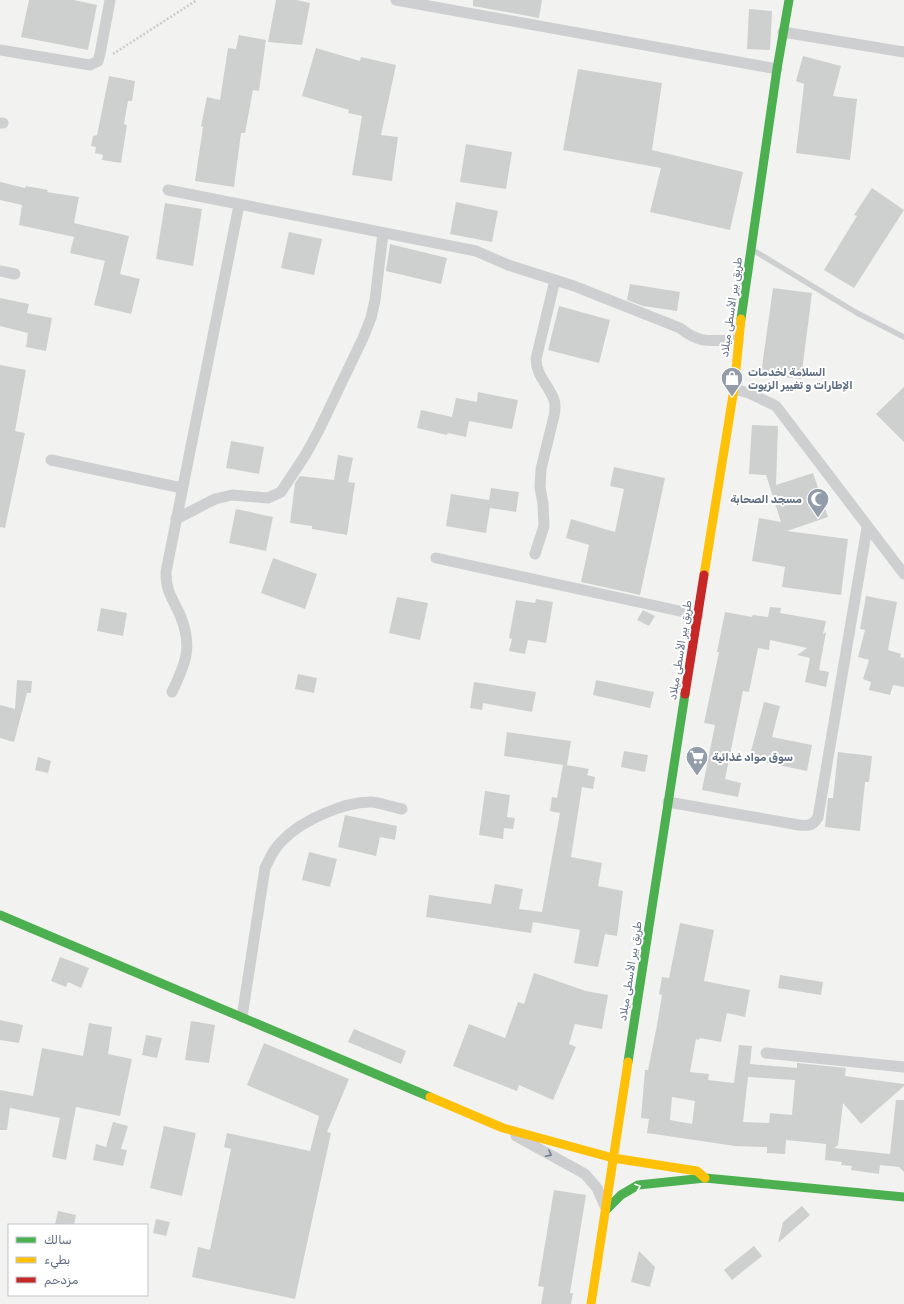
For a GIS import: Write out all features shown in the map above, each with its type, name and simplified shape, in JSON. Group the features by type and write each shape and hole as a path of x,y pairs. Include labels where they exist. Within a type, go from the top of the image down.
{"main road":[{"name":"طريق بير الأسطى ميلاد","path":"591,1304 607,1209 613,1158 668,802 734,390 738,340 783,32 786,1"},
{"path":"0,916 503,1128 613,1158 697,1171 705,1178"},
{"path":"607,1209 621,1195 638,1185 705,1178 904,1197"}],"street":[{"path":"0,50 90,65 98,61 110,0"},
{"path":"396,0 777,69"},
{"path":"783,32 904,52"},
{"path":"168,190 476,251 508,266 555,280 680,328 692,337 700,340 738,340"},
{"path":"172,692 183,670 187,657 188,644 180,616 166,586 166,572 239,205"},
{"path":"176,519 215,499 232,495 268,498 281,492 306,454 319,430 366,331 375,300 383,233"},
{"path":"0,271 15,274"},
{"path":"535,554 544,526 543,504 539,478 555,406 554,400 536,367 536,359 555,280"},
{"path":"734,390 749,393 776,406 867,528 904,574"},
{"path":"51,460 182,488"},
{"path":"668,802 799,825 809,826 815,823 818,817 867,528"},
{"path":"436,558 698,615"},
{"path":"242,1017 265,868 275,849 283,839 302,825 333,809 371,802 402,809"},
{"path":"766,1053 904,1067"},
{"path":"503,1128 585,1174 597,1188 607,1209"}],"lane":[{"path":"751,248 857,313 904,336"}],"path":[{"path":"98,61 121,50 197,0"}],"building":[{"path":"29,0 74,0 97,5 88,50 21,37"},
{"path":"276,0 297,0 310,3 302,45 268,42"},
{"path":"473,0 542,0 539,18 473,6"},
{"path":"749,9 772,11 770,50 747,49"},
{"path":"239,35 266,40 259,91 253,90 245,133 241,133 234,187 195,181 203,127 201,126 207,97 220,100 228,48 236,49"},
{"path":"316,48 360,61 361,57 396,65 381,135 398,137 392,181 352,175 362,116 348,113 349,110 302,96"},
{"path":"803,56 841,66 833,96 857,99 850,160 796,153 804,84 796,81"},
{"path":"578,69 662,83 652,150 743,172 730,230 650,212 661,168 563,150"},
{"path":"109,76 135,81 132,101 128,101 124,124 127,125 121,163 102,160 103,155 95,153 96,147 91,146 93,136 97,135"},
{"path":"466,144 512,152 506,189 460,182"},
{"path":"0,182 25,188 26,186 48,190 47,192 79,197 74,223 129,236 120,274 140,279 131,314 94,305 105,261 70,253 74,237 19,225 22,205 0,200"},
{"path":"872,188 904,210 854,288 824,270 857,216 854,215"},
{"path":"456,202 498,211 492,242 450,234"},
{"path":"165,203 202,209 193,266 156,259"},
{"path":"289,232 322,239 314,275 281,268"},
{"path":"390,244 447,258 441,284 386,271"},
{"path":"630,284 680,292 677,311 643,306 627,300"},
{"path":"773,288 812,293 801,379 761,374"},
{"path":"0,298 29,304 27,313 52,318 46,351 26,347 28,333 0,326"},
{"path":"559,306 610,320 599,363 548,350"},
{"path":"0,365 26,370 15,431 25,433 5,528 0,527"},
{"path":"904,387 904,442 876,414"},
{"path":"478,392 518,400 512,429 469,421 466,437 448,433 447,435 417,428 421,410 452,417 456,398 477,402"},
{"path":"752,425 778,426 776,485 813,473 828,517 787,531 848,539 841,595 782,587 785,567 752,561 759,518 781,522 766,475 749,474"},
{"path":"231,441 264,447 259,474 226,468"},
{"path":"338,455 353,458 348,482 355,483 347,535 312,529 312,526 290,523 295,483 300,476 334,480"},
{"path":"614,467 665,478 640,595 581,582 589,545 566,538 571,519 615,532 624,489 610,486"},
{"path":"491,488 519,492 516,512 490,508 486,533 446,526 451,494 489,500"},
{"path":"236,509 273,517 266,551 229,543"},
{"path":"273,558 317,574 305,609 261,593"},
{"path":"866,596 897,602 888,650 901,654 900,657 904,658 904,687 893,685 890,695 869,690 871,682 863,679 869,660 858,657 865,630 860,629"},
{"path":"397,597 428,603 420,640 389,633"},
{"path":"536,599 553,602 546,643 528,640 525,654 509,651 512,639 509,638 516,600 535,603"},
{"path":"770,607 781,608 780,613 826,621 823,634 826,632 819,670 829,672 826,687 805,682 810,658 797,655 807,648 770,640 769,650 758,648 749,692 743,691 725,779 741,783 738,797 702,790 715,725 704,723 719,652 717,652 725,612 752,617 753,615 768,617"},
{"path":"101,608 127,613 123,636 97,631"},
{"path":"643,610 655,616 649,626 637,620"},
{"path":"298,674 317,678 314,693 295,689"},
{"path":"17,680 32,681 31,693 27,693 14,742 0,738 0,705 15,709"},
{"path":"596,680 654,692 650,708 593,695"},
{"path":"474,682 536,692 532,712 483,703 482,710 470,708"},
{"path":"764,702 780,706 772,737 812,745 807,771 749,759"},
{"path":"507,732 571,741 567,765 589,769 587,775 595,777 593,789 582,787 571,857 602,863 598,886 623,891 617,936 605,934 598,967 574,963 580,930 533,922 531,933 426,917 429,895 491,904 495,884 523,889 519,909 542,912 560,813 550,811 552,797 557,798 563,765 504,756"},
{"path":"624,751 648,755 645,772 621,767"},
{"path":"838,752 872,756 869,782 865,782 860,831 825,827 828,798 833,798"},
{"path":"38,757 51,761 48,773 35,770"},
{"path":"485,791 510,795 507,817 515,818 513,829 504,828 503,839 479,835"},
{"path":"345,815 397,826 395,840 380,837 376,856 338,847"},
{"path":"309,852 337,859 330,887 302,880"},
{"path":"680,923 714,930 704,981 750,990 745,1017 727,1013 721,1042 700,1038 699,1040 696,1039 690,1072 709,1074 708,1080 734,1083 739,1045 752,1046 750,1064 797,1068 797,1063 846,1068 845,1076 904,1084 904,1086 861,1124 843,1103 838,1145 834,1148 890,1154 896,1100 904,1100 904,1172 899,1167 880,1165 879,1174 851,1170 852,1166 841,1165 842,1162 825,1160 826,1144 786,1140 785,1154 767,1153 767,1147 735,1146 647,1133 649,1119 641,1118 645,1070 648,1070 657,1025 662,995 659,994 662,977 669,978","holes":["748,1077 795,1080 792,1115 770,1113 769,1123 743,1122","672,1097 695,1101 692,1124 670,1120"]},
{"path":"60,957 89,968 81,988 68,982 66,987 51,981"},
{"path":"534,973 586,991 608,995 602,1029 575,1024 569,1044 576,1047 553,1100 519,1085 517,1091 453,1066 469,1024 505,1038 518,1002 524,1004"},
{"path":"780,975 823,982 821,995 778,988"},
{"path":"0,1020 23,1025 19,1043 0,1040"},
{"path":"191,1021 215,1025 209,1063 185,1060"},
{"path":"89,1023 112,1027 108,1054 132,1059 120,1116 76,1107 66,1160 52,1157 60,1118 10,1108 7,1130 0,1130 0,1090 33,1096 42,1048 83,1056"},
{"path":"354,1029 406,1051 401,1064 348,1042"},
{"path":"146,1035 162,1038 157,1058 142,1055"},
{"path":"264,1043 349,1079 327,1132 331,1133 295,1299 192,1277 198,1247 210,1250 231,1149 224,1147 227,1133 310,1151 319,1116 247,1085"},
{"path":"113,1122 128,1126 121,1149 127,1150 123,1166 93,1160 96,1144 106,1147"},
{"path":"164,1126 196,1133 182,1196 150,1188"},
{"path":"554,1190 586,1195 570,1293 573,1293 571,1304 541,1304 544,1287 538,1286"},
{"path":"802,1206 810,1215 778,1243 783,1222"},
{"path":"58,1211 76,1215 74,1224 55,1224"},
{"path":"156,1219 170,1222 166,1236 153,1233"},
{"path":"754,1246 762,1256 732,1280 724,1270"},
{"path":"639,1251 655,1267 650,1287 631,1282"}],"traffic: fast":[{"path":"741,319 777,69 789,0"},
{"path":"628,1062 685,694"},
{"path":"0,915 430,1097"},
{"path":"607,1209 621,1195 638,1185 705,1178 904,1197"}],"traffic: slow":[{"path":"704,575 734,389 741,319"},
{"path":"591,1304 628,1062"},
{"path":"430,1097 503,1128 613,1158 697,1171 705,1178"}],"traffic: jam":[{"path":"685,694 704,575"}],"place":[{"name":"السلامة لخدمات الإطارات و تغيير الزيوت","path":"732,398"},
{"name":"مسجد الصحابة","path":"818,518"},
{"name":"سوق مواد غذائية","path":"697,776"}]}
